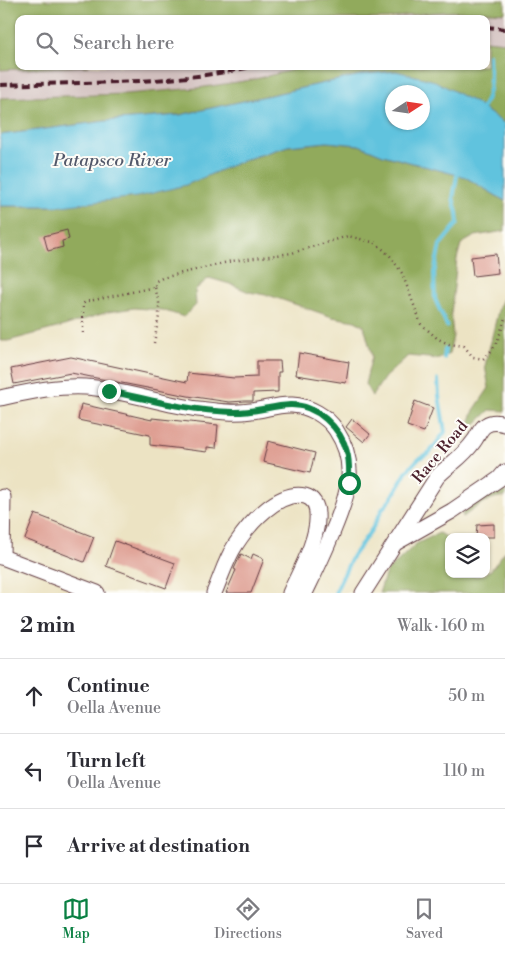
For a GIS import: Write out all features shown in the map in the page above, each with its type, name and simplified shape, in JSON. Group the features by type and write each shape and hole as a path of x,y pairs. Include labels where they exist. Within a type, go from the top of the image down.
{"street":[{"path":"0,398 55,388 86,387 179,406 213,410 250,411 292,405 306,407 319,413 332,424 342,439 347,452 349,483 345,503 322,560 305,593"},
{"name":"Race Road","path":"363,593 437,478 449,465 459,460 483,426 491,422 505,424"},
{"name":"Race Road","path":"394,544 452,511 499,479 505,472"},
{"path":"214,593 236,543 250,527 274,503 288,497 300,495 309,497 316,504 316,526 309,551 290,593"},
{"path":"3,497 1,557 97,593"}],"path":[{"path":"154,344 159,316 159,303 155,287 156,281 232,262 292,252 348,236 376,243 390,256 402,273 421,324 438,339 449,344 464,346 473,358 483,359 491,353 497,344 505,318"},
{"path":"83,333 83,304 85,302 155,287"}],"shaded area":[{"path":"457,11 505,13 505,42 490,40 490,15 415,15"},
{"path":"0,70 292,70 251,80 198,88 125,94 0,98"}],"green space":[{"path":"0,0 505,0 505,13 447,12 411,15 15,15 15,69 0,70"},
{"path":"490,40 505,42 505,124 474,102 396,71 365,74 180,115 106,121 0,135 0,98 125,94 198,88 251,80 292,70 490,70"},
{"path":"327,142 359,145 383,155 465,177 505,201 505,231 475,236 461,244 457,259 451,314 453,336 449,354 439,359 408,356 385,377 372,396 365,384 372,356 364,326 355,321 332,317 271,296 249,292 209,278 195,290 196,305 184,317 162,310 134,308 108,312 64,326 8,341 0,341 0,206 61,206 244,160 289,146"},
{"path":"505,295 505,411 490,410 465,434 474,410 489,388 485,366 499,307"},
{"path":"498,486 505,486 505,497 488,500 463,517 462,513"},
{"path":"439,533 445,536 445,578 490,578 490,570 505,551 505,593 379,593 386,572 416,544"}],"water":[{"name":"Patapsco River","path":"396,71 435,81 474,102 505,124 505,201 465,177 383,155 359,145 327,142 288,146 244,160 186,185 137,197 61,206 0,206 0,135 106,121 180,115 365,74"}],"building":[{"path":"67,230 69,239 62,241 63,247 48,251 44,236"},
{"path":"496,254 498,273 473,276 471,257"},
{"path":"299,353 349,362 346,383 296,375"},
{"path":"71,357 187,382 188,373 234,378 257,377 257,361 280,361 281,372 278,372 278,392 253,393 253,401 229,402 188,396 71,373 14,384 11,369"},
{"path":"415,401 433,408 424,432 407,426"},
{"path":"81,404 152,420 152,418 218,425 216,448 207,447 207,452 150,445 150,435 78,420"},
{"path":"352,419 370,434 364,442 346,427"},
{"path":"268,441 315,453 310,473 263,462"},
{"path":"35,514 94,537 84,562 25,539"},
{"path":"494,524 494,537 490,537 490,533 476,533 477,525"},
{"path":"115,541 175,563 166,588 106,566"},
{"path":"241,554 251,559 253,554 264,559 251,593 226,593 236,570 234,569"}],"waterway":[{"path":"480,113 489,91 490,70"},
{"path":"447,326 435,299 434,273 440,245 458,223 453,198 458,170"},
{"path":"444,358 445,349"},
{"path":"335,593 352,557 372,529 407,471 418,459 430,452 445,432 438,380"}],"railway":[{"path":"490,27 505,29"},
{"path":"0,85 160,80 234,70"}],"route":[{"path":"109,391 179,406 234,412 292,405 306,407 319,413 332,424 342,439 347,452 349,483"}]}
